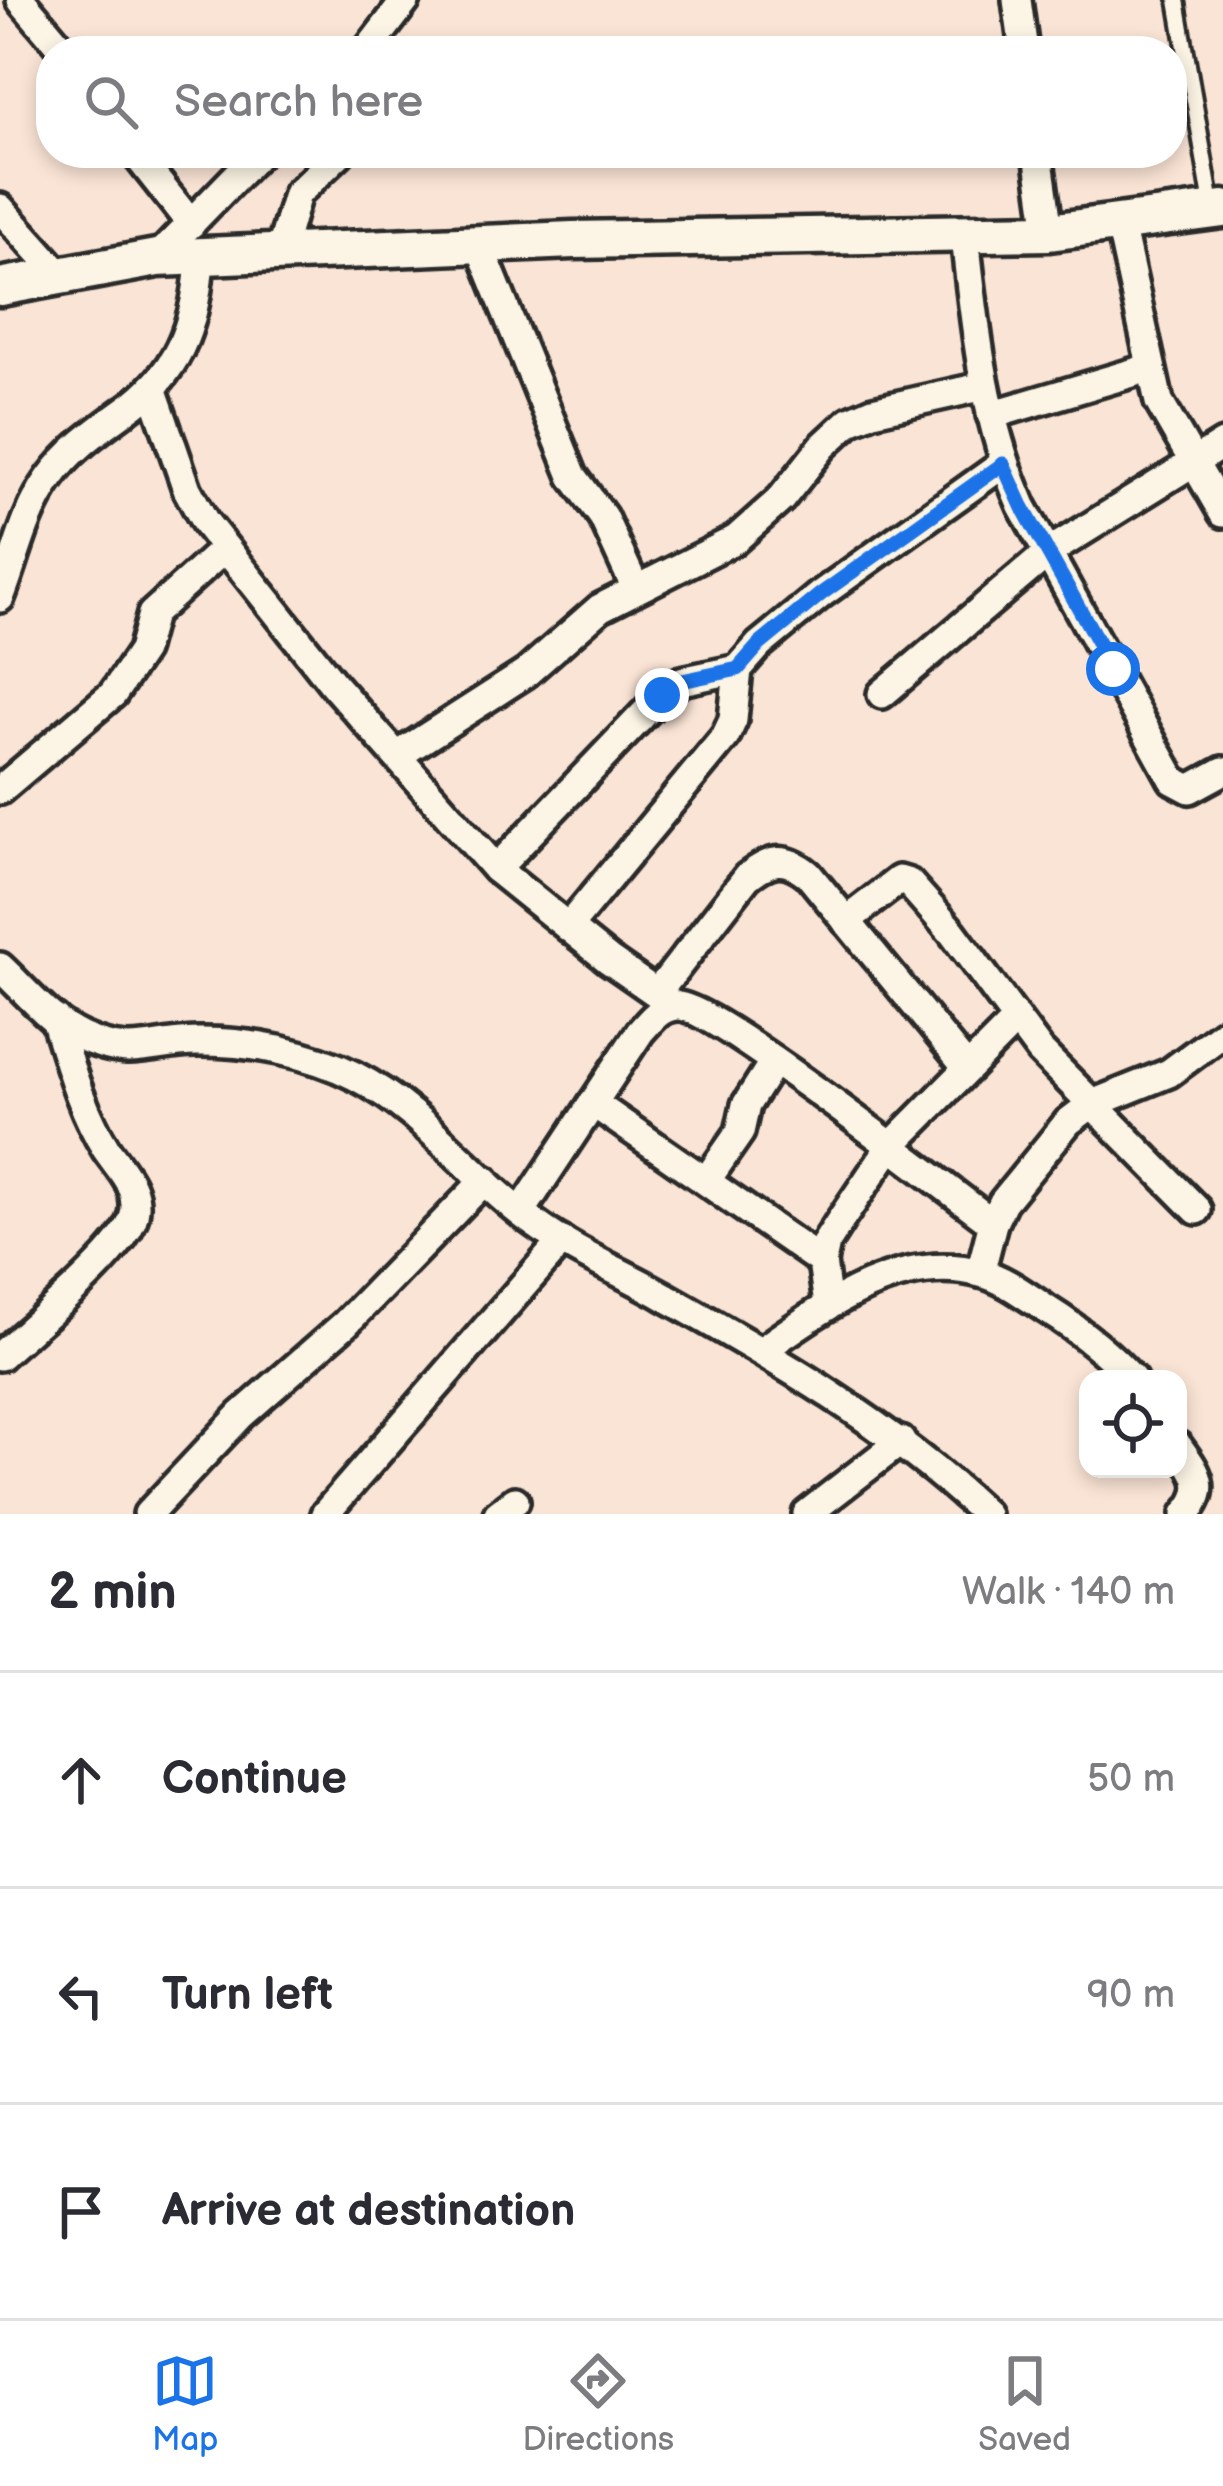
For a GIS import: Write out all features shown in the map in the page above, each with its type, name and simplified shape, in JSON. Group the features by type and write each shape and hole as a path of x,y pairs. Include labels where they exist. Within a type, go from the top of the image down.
{"street":[{"path":"21,0 51,36"},
{"path":"1017,0 1022,36"},
{"path":"377,36 396,6"},
{"path":"0,598 15,551 47,481 73,449 152,388 178,357 190,330 198,300 195,240 145,168"},
{"path":"0,287 157,259 195,240 249,168"},
{"path":"280,253 297,194 324,168"},
{"path":"1040,168 1049,232"},
{"path":"0,208 59,274"},
{"path":"195,240 280,253 479,244 965,236 1049,232 1218,210"},
{"path":"1120,224 1160,402 1223,512"},
{"path":"965,236 991,415 1003,464 1022,506 1173,780 1190,789 1223,771"},
{"path":"479,244 573,476 603,517 635,587"},
{"path":"991,415 1149,368"},
{"path":"397,756 526,673 577,625 635,587 736,539 781,499 823,446 850,421 873,410 985,386"},
{"path":"152,388 187,489 225,548 496,869 666,999 714,1021 774,1061 993,1223"},
{"path":"882,694 1049,552 1223,444"},
{"path":"568,927 725,736 733,720 738,669 759,645 821,594 1003,464"},
{"path":"4,778 113,694 142,651 152,614 225,548"},
{"path":"496,869 662,695 682,681 738,669"},
{"path":"520,1212 747,877 763,864 780,859 794,863 966,1067"},
{"path":"846,921 889,886 899,880 909,883 952,932 1015,1022 1197,1210"},
{"path":"0,967 76,1035 133,1052 193,1042 225,1043 319,1060 358,1077 393,1099 520,1212 562,1241 761,1351 901,1441 986,1514"},
{"path":"0,1356 117,1246 134,1218 130,1180 91,1123 55,1019"},
{"path":"828,1305 822,1262 826,1243 840,1220 890,1147 1015,1022"},
{"path":"980,1273 1003,1202 1050,1142 1092,1104 1169,1073 1223,1034"},
{"path":"706,1181 740,1132 746,1105 774,1061"},
{"path":"593,1103 822,1262"},
{"path":"148,1514 241,1415 345,1324 484,1180"},
{"path":"325,1514 562,1241"},
{"path":"761,1351 866,1285 905,1273 980,1273 1013,1287 1061,1319 1121,1370"},
{"path":"807,1514 901,1441"},
{"path":"1186,1514 1201,1484 1187,1461"}],"lane":[{"path":"1177,0 1184,36"},
{"path":"1187,51 1218,210"}],"route":[{"path":"662,695 682,681 738,669 759,645 821,594 1003,464 1113,669"}]}
